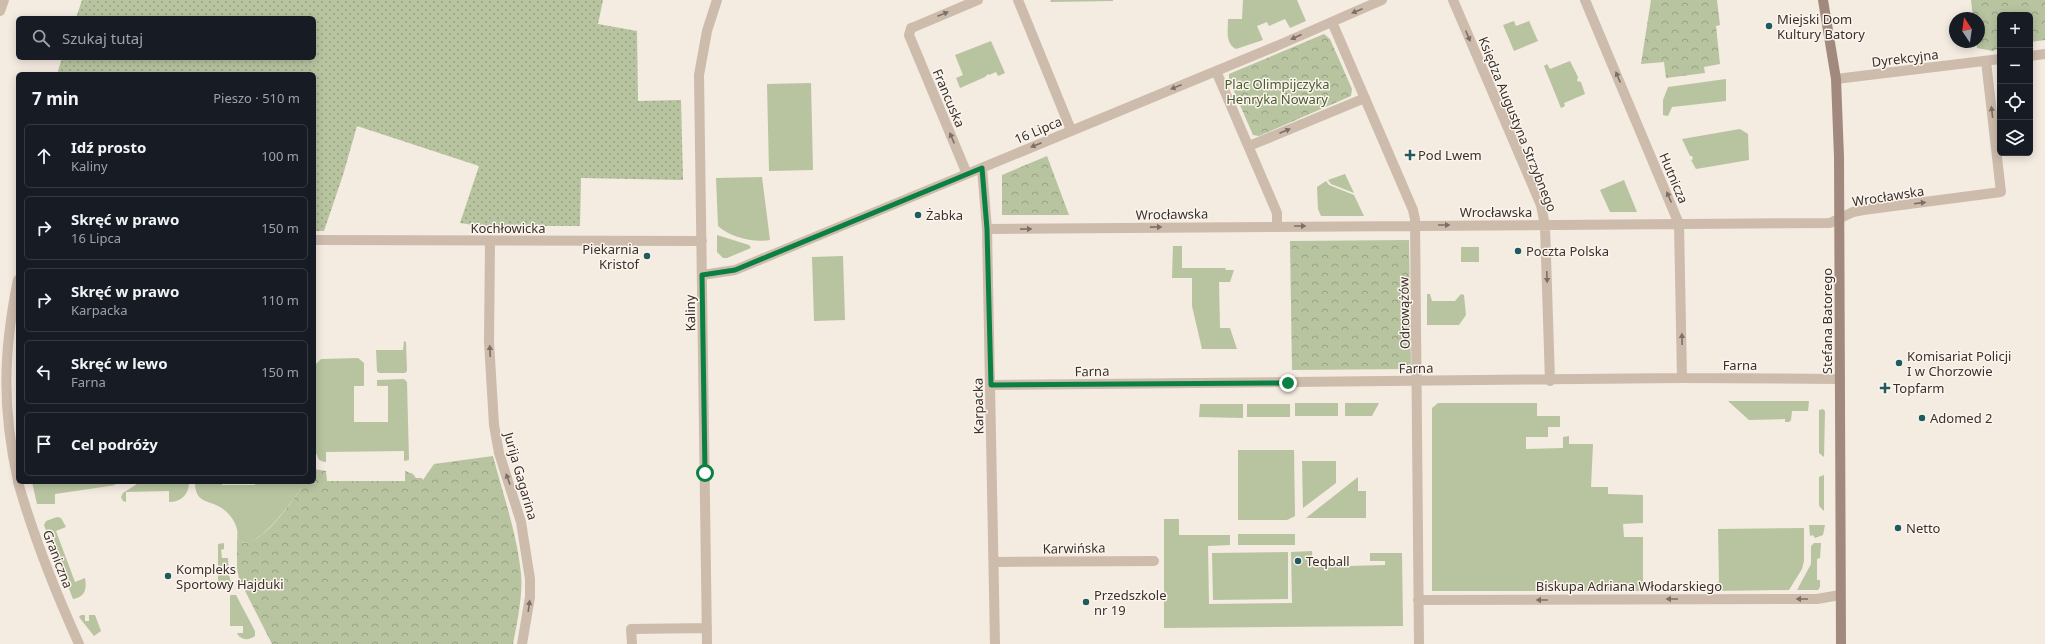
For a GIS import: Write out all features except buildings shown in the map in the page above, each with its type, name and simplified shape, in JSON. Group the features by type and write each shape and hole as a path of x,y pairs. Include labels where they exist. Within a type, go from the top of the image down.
{"street":[{"path":"0,11 4,0"},
{"name":"Kaliny","path":"707,644 699,75 707,31 717,0"},
{"name":"Francuska","path":"967,174 910,40 910,31 919,24 978,0"},
{"path":"1018,0 1072,130"},
{"name":"16 Lipca","path":"702,275 735,270 1382,0"},
{"name":"Księdza Augustyna Strzybnego","path":"1453,0 1540,205 1545,226 1550,381"},
{"name":"Hutnicza","path":"1586,0 1679,224 1682,378"},
{"name":"Stefana Batorego","path":"1823,0 1836,79 1840,218 1841,644"},
{"name":"Odrowążów","path":"1332,22 1413,210 1416,225 1419,644"},
{"path":"2033,56 2045,54"},
{"name":"Dyrekcyjna","path":"1836,79 1997,59"},
{"name":"Wrocławska","path":"987,229 1824,223 1853,212 1863,210 2001,192 1986,61"},
{"path":"1216,70 1277,213 1278,226"},
{"path":"1249,146 1365,98"},
{"name":"Karpacka","path":"982,168 987,229 995,644"},
{"name":"Kochłowicka","path":"316,240 702,241"},
{"name":"Jurija Gagarina","path":"490,241 489,342 494,424 499,453 517,506 524,534 530,579 530,597 522,644"},
{"name":"Graniczna","path":"16,290 9,323 6,362 8,424 16,470"},
{"name":"Farna","path":"991,385 1550,381 1682,378 1840,379"},
{"name":"Graniczna","path":"19,484 46,567 80,644"},
{"name":"Karwińska","path":"994,562 1154,560"},
{"name":"Biskupa Adriana Włodarskiego","path":"1418,600 1817,599 1840,595"},
{"path":"632,644 631,629 707,628"}],"green space":[{"path":"82,0 603,0 598,24 637,31 638,101 681,100 683,180 581,178 580,226 480,226 460,223 479,166 357,126 343,175 324,231 316,231 316,72 58,72 61,60 316,60 316,16 77,16"},
{"path":"1051,0 1113,0 1113,1 1050,2"},
{"path":"1243,0 1297,0 1306,21 1290,28 1285,19 1269,26 1267,22 1257,26 1263,40 1236,49 1232,46 1229,40 1228,19 1242,19"},
{"path":"1651,0 1717,0 1720,25 1716,26 1720,64 1704,67 1705,73 1666,78 1664,62 1641,64"},
{"path":"1971,0 2045,0 2045,40 2033,42 2033,12 1997,12 1997,49 1993,51 1977,48 1985,48 1985,12 1972,12"},
{"path":"1514,21 1516,26 1529,21 1538,41 1514,51 1503,25"},
{"name":"Plac Olimpijczyka Henryka Nowary","path":"1324,34 1330,39 1352,89 1351,96 1259,136 1253,135 1229,80 1229,74"},
{"path":"991,41 1005,73 998,76 996,72 989,75 988,74 985,77 960,88 956,78 963,75 955,55"},
{"path":"1570,61 1578,77 1577,81 1581,82 1585,94 1564,103 1565,106 1561,108 1544,66 1547,64 1550,69"},
{"path":"1726,79 1726,101 1672,107 1668,116 1663,115 1663,100 1668,87"},
{"path":"811,83 813,170 769,171 767,84"},
{"path":"1740,129 1748,134 1749,160 1696,169 1691,160 1693,159 1692,156 1690,156 1682,139"},
{"path":"1047,156 1069,215 1002,215 1002,175"},
{"path":"1345,174 1354,193 1331,184 1328,180"},
{"path":"762,177 770,240 749,240 735,236 718,226 716,178"},
{"path":"1624,180 1637,212 1610,212 1600,190"},
{"path":"1326,181 1329,185 1354,195 1364,216 1321,216 1318,209 1317,187"},
{"path":"717,235 749,245 751,248 727,258 723,258 717,252"},
{"path":"1409,240 1411,369 1292,370 1290,241"},
{"path":"1173,246 1182,246 1182,268 1225,268 1226,270 1234,270 1230,282 1219,282 1220,328 1230,328 1237,349 1202,349 1192,306 1192,278 1172,278"},
{"path":"1461,247 1479,247 1479,262 1461,262"},
{"path":"843,256 845,320 814,321 812,257"},
{"path":"1427,294 1430,294 1432,301 1455,301 1461,294 1464,295 1466,315 1459,325 1427,325"},
{"path":"404,341 406,342 407,371 405,373 379,373 377,371 376,350 403,350"},
{"path":"358,358 364,363 364,386 354,386 354,422 388,422 388,386 377,386 377,380 404,379 407,382 409,460 404,461 404,451 326,452 326,462 319,460 316,453 316,364 321,359"},
{"path":"1728,401 1809,401 1808,411 1792,411 1791,420 1789,422 1785,422 1785,419 1749,420"},
{"path":"1295,403 1338,403 1338,416 1295,416"},
{"path":"1345,403 1379,403 1372,416 1345,416"},
{"path":"1438,403 1537,403 1537,416 1560,416 1560,427 1548,427 1548,437 1526,437 1526,449 1563,448 1563,437 1569,436 1569,444 1593,444 1591,487 1608,487 1608,494 1643,495 1643,523 1623,524 1624,537 1643,537 1643,591 1432,591 1432,408"},
{"path":"1200,404 1243,404 1243,418 1199,417"},
{"path":"1247,404 1290,404 1290,417 1247,417"},
{"path":"1823,409 1825,411 1824,457 1819,453 1819,410"},
{"path":"1238,450 1294,450 1295,516 1287,520 1238,520"},
{"path":"493,456 513,529 521,574 518,618 513,644 272,644 239,579 237,568 237,538 243,543 260,536 278,519 305,484 316,484 316,469 326,471 327,481 405,481 405,471 413,474 416,478 422,478 423,480 434,464"},
{"path":"1302,461 1336,461 1336,483 1303,508"},
{"path":"1824,475 1824,511 1819,506 1819,477"},
{"path":"1358,477 1358,491 1366,491 1366,518 1306,518"},
{"path":"32,484 116,485 55,494 55,504 37,504"},
{"path":"137,484 189,484 186,494 178,501 174,502 169,502 169,491 126,492 126,502 123,501 121,497 123,493"},
{"path":"195,484 304,484 275,522 255,540 246,543 238,539 236,526 227,513 218,506 200,498"},
{"path":"57,517 61,518 66,527 56,531 75,582 85,578 86,586 83,594 73,599 44,525 46,521"},
{"path":"1164,519 1179,519 1179,535 1230,535 1230,545 1208,546 1209,604 1292,603 1291,552 1312,551 1313,567 1385,565 1385,561 1370,561 1370,553 1402,553 1403,626 1164,628"},
{"path":"1809,525 1825,525 1823,535 1815,538 1813,535 1810,536"},
{"path":"1804,528 1804,561 1802,569 1789,590 1712,591 1719,581 1718,529"},
{"path":"1238,534 1295,534 1295,545 1238,545"},
{"path":"224,543 224,549 221,550 222,558 228,558 229,575 233,589 218,588 218,544"},
{"path":"1814,543 1821,543 1820,558 1817,559 1817,580 1820,580 1820,587 1818,590 1797,590 1811,564 1811,546"},
{"path":"1288,552 1288,599 1213,600 1212,553"},
{"path":"231,595 236,595 255,631 255,636 253,638 245,639 238,635 237,633 243,633 243,626 230,626"},
{"path":"81,615 85,615 85,621 89,621 89,615 95,615 101,631 94,636 79,617"}],"place":[{"name":"Miejski Dom Kultury Batory","path":"1769,26"},
{"name":"Pod Lwem","path":"1410,155"},
{"name":"Żabka","path":"918,215"},
{"name":"Poczta Polska","path":"1518,251"},
{"name":"Piekarnia Kristof","path":"647,256"},
{"name":"Komisariat Policji I w Chorzowie","path":"1899,363"},
{"name":"Topfarm","path":"1885,388"},
{"name":"Adomed 2","path":"1922,418"},
{"name":"Netto","path":"1898,528"},
{"name":"Teqball","path":"1298,561"},
{"name":"Kompleks Sportowy Hajduki","path":"168,576"},
{"name":"Przedszkole nr 19","path":"1086,602"}],"route":[{"path":"705,473 702,275 735,270 982,168 987,229 991,385 1288,383"}]}
